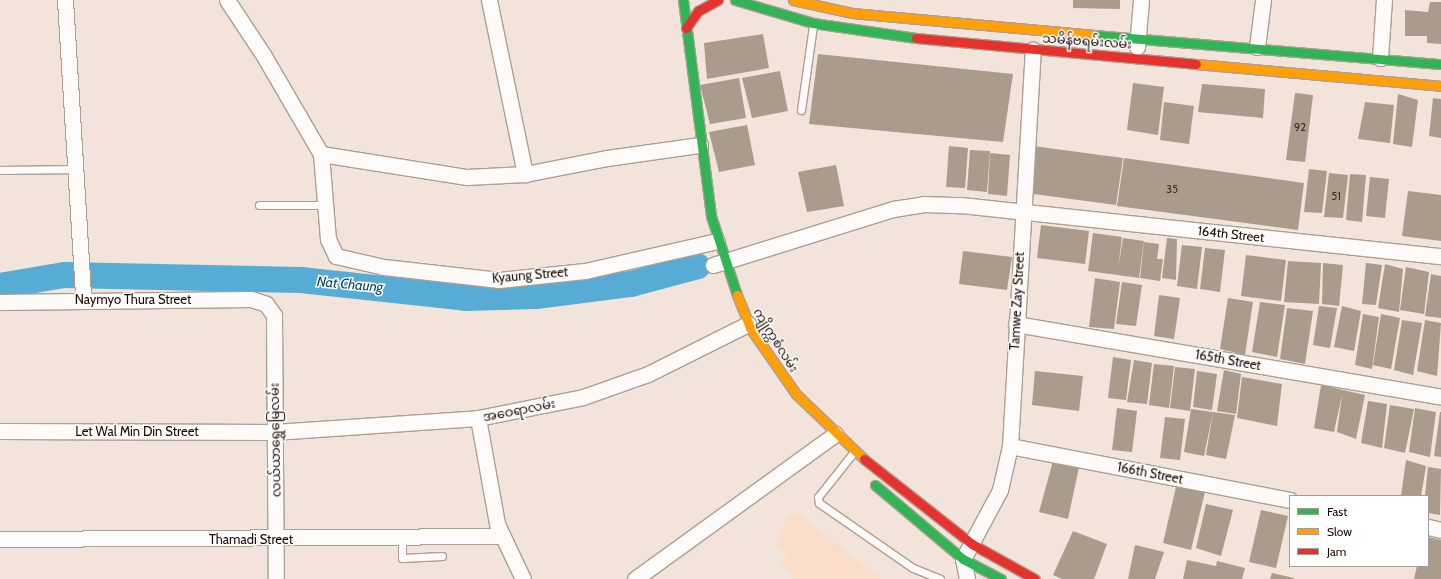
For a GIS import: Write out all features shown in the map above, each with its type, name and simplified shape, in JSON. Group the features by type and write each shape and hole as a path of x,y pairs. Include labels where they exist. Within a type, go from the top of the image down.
{"main road":[{"name":"ကျိုက္ကစံလမ်း","path":"683,0 686,28 691,146 712,254 750,347"},
{"path":"686,28 698,11 718,0"},
{"name":"သမိန်ဗရမ်းလမ်း","path":"735,0 813,23 877,35 1033,50 1136,57 1441,86"},
{"name":"သမိန်ဗရမ်းလမ်း","path":"793,0 852,13 1078,34 1257,47 1441,64"},
{"path":"1015,48 1018,28"},
{"path":"1077,53 1078,34"},
{"name":"ကျိုက္ကစံလမ်း","path":"740,323 827,437 850,463"},
{"name":"ကျိုက္ကစံလမ်း","path":"779,389 794,407"},
{"name":"ကျိုက္ကစံလမ်း","path":"827,437 854,452 972,544 1035,579"},
{"path":"865,475 900,510 963,559 1001,579"}],"street":[{"path":"65,0 83,258 83,292"},
{"path":"227,0 264,56 321,154 325,205"},
{"path":"489,0 525,174"},
{"path":"1136,57 1141,0"},
{"path":"1257,47 1263,0"},
{"path":"1380,58 1384,0"},
{"name":"Tamwe Zay Street","path":"963,559 1000,490 1010,446 1022,211 1033,50"},
{"path":"321,154 460,176 525,174 607,158 691,146"},
{"name":"Kyaung Street","path":"325,205 332,250 341,258 464,278 499,280 585,271 712,254"},
{"name":"164th Street","path":"712,254 907,206 961,205 1441,256"},
{"name":"Naymyo Thura Street","path":"0,302 83,292 251,298 266,304"},
{"name":"လယ်ယာရွှေမြေလမ်း","path":"266,304 274,315 276,579"},
{"name":"အဝေရာလမ်း","path":"274,432 478,418 583,397 648,374 740,323"},
{"name":"165th Street","path":"1016,324 1441,396"},
{"path":"478,418 497,524 523,579"},
{"name":"Let Wal Min Din Street","path":"0,431 274,432"},
{"path":"635,579 827,437"},
{"name":"166th Street","path":"1010,446 1289,500"},
{"path":"1429,527 1441,530"},
{"name":"Thamadi Street","path":"0,539 276,540 502,536"},
{"path":"963,559 967,579"}],"lane":[{"path":"801,110 813,23"},
{"path":"0,170 76,169"},
{"path":"259,205 325,205"},
{"path":"854,452 850,463 818,497 819,503 913,568 940,579"},
{"path":"402,538 402,558 442,556"},
{"path":"1015,579 1019,570"}],"shaded area":[{"path":"798,513 881,579 793,579 792,573 780,564 788,554 776,546 789,514"}],"building":[{"path":"1073,0 1120,0 1120,9 1073,8"},
{"path":"1430,2 1441,2 1441,44 1427,43 1427,36 1405,36 1405,10 1428,12"},
{"path":"763,34 769,68 707,79 704,43"},
{"path":"818,54 1013,74 1003,142 809,124"},
{"path":"780,71 788,111 752,118 742,78"},
{"path":"739,78 746,118 710,124 700,85"},
{"path":"1133,83 1164,87 1158,135 1127,130"},
{"path":"1202,84 1265,89 1263,118 1198,112"},
{"path":"1295,93 1313,95 1305,162 1286,160"},
{"path":"1398,94 1418,100 1412,147 1393,144"},
{"path":"1433,98 1441,99 1441,138 1429,136"},
{"path":"1164,102 1194,106 1189,144 1160,140"},
{"path":"1365,102 1394,105 1390,143 1358,139"},
{"path":"747,125 755,165 719,172 709,132"},
{"path":"949,146 968,148 965,188 946,187"},
{"path":"1033,146 1123,158 1116,205 1026,193"},
{"path":"970,150 990,151 987,192 967,190"},
{"path":"990,153 1010,155 1007,196 988,194"},
{"path":"1124,158 1304,183 1298,230 1117,206"},
{"path":"836,165 844,206 807,212 798,172"},
{"path":"1309,169 1327,171 1322,213 1304,212"},
{"path":"1329,173 1348,175 1343,218 1324,217"},
{"path":"1350,174 1366,175 1362,222 1346,220"},
{"path":"1370,177 1389,179 1385,218 1366,216"},
{"path":"1408,191 1441,195 1441,241 1402,236"},
{"path":"1041,225 1089,231 1085,264 1037,258"},
{"path":"1093,233 1122,237 1118,269 1123,238 1144,241 1139,278 1088,271"},
{"path":"1167,238 1177,239 1176,280 1162,278"},
{"path":"1144,242 1159,244 1157,259 1163,259 1160,281 1140,278"},
{"path":"1182,245 1202,247 1197,289 1177,286"},
{"path":"1205,248 1225,250 1220,292 1200,289"},
{"path":"963,251 1012,257 1007,290 959,284"},
{"path":"1246,255 1286,260 1281,301 1241,296"},
{"path":"1288,261 1321,263 1319,304 1284,302"},
{"path":"1323,263 1343,265 1339,306 1322,304"},
{"path":"1366,263 1382,265 1376,305 1362,304"},
{"path":"1385,264 1403,269 1399,312 1378,308"},
{"path":"1406,267 1429,272 1424,314 1400,310"},
{"path":"1431,274 1441,276 1441,318 1425,316"},
{"path":"1095,278 1120,282 1114,329 1089,327"},
{"path":"1122,282 1142,285 1136,326 1116,324"},
{"path":"1159,295 1180,298 1174,339 1154,336"},
{"path":"1228,298 1253,302 1245,355 1220,349"},
{"path":"1260,302 1285,305 1277,357 1252,352"},
{"path":"1319,306 1337,308 1330,348 1313,345"},
{"path":"1342,306 1361,311 1354,351 1334,347"},
{"path":"1287,308 1313,311 1305,364 1280,359"},
{"path":"1363,314 1379,317 1372,369 1355,365"},
{"path":"1381,314 1400,318 1391,369 1373,365"},
{"path":"1402,320 1422,323 1413,375 1394,370"},
{"path":"1425,320 1441,323 1437,376 1417,371"},
{"path":"1113,357 1131,360 1126,400 1108,398"},
{"path":"1134,360 1152,363 1147,404 1127,402"},
{"path":"1154,364 1174,366 1169,408 1149,405"},
{"path":"1175,367 1195,369 1190,411 1170,408"},
{"path":"1224,370 1241,374 1236,414 1217,411"},
{"path":"1035,371 1083,376 1079,411 1032,405"},
{"path":"1197,371 1217,374 1212,410 1193,407"},
{"path":"1242,377 1282,384 1277,426 1237,418"},
{"path":"1321,385 1365,395 1356,439 1337,432 1342,395 1334,432 1314,428"},
{"path":"1368,401 1387,404 1382,448 1361,443"},
{"path":"1390,405 1414,409 1405,453 1384,448"},
{"path":"1117,408 1137,411 1132,452 1112,450"},
{"path":"1415,408 1436,412 1430,457 1409,452"},
{"path":"1191,409 1213,412 1204,456 1184,452"},
{"path":"1213,412 1235,415 1226,459 1206,455"},
{"path":"1441,412 1441,457 1434,456"},
{"path":"1165,417 1185,419 1180,460 1160,458"},
{"path":"1406,460 1426,466 1421,495 1401,495"},
{"path":"1053,461 1079,467 1068,519 1039,512"},
{"path":"1428,467 1441,469 1440,515 1429,513 1429,495 1425,495"},
{"path":"1176,487 1205,492 1191,550 1163,543"},
{"path":"1206,504 1233,510 1221,556 1196,548"},
{"path":"1261,510 1288,516 1276,568 1249,562"},
{"path":"1073,531 1107,544 1094,579 1062,579 1053,575"},
{"path":"1429,537 1441,540 1441,579 1414,579 1417,567 1429,567"},
{"path":"1135,545 1164,552 1155,579 1128,579"},
{"path":"1187,560 1216,566 1217,561 1245,568 1242,579 1183,579"},
{"path":"1272,573 1294,578 1294,579 1270,579"}],"waterway":[{"name":"Nat Chaung","path":"0,286 64,275 301,280 466,298 536,296 631,284 698,266"}],"traffic: fast":[{"path":"683,0 711,216 737,295"},
{"path":"735,0 813,23 916,38"},
{"path":"1094,35 1441,64"},
{"path":"875,485 963,559 1001,579"}],"traffic: slow":[{"path":"793,0 852,13 1094,35"},
{"path":"1196,64 1441,86"},
{"path":"737,295 750,328 796,394 864,459"}],"traffic: jam":[{"path":"686,28 698,11 718,0"},
{"path":"916,38 1196,64"},
{"path":"864,459 972,544 1035,579"}]}
